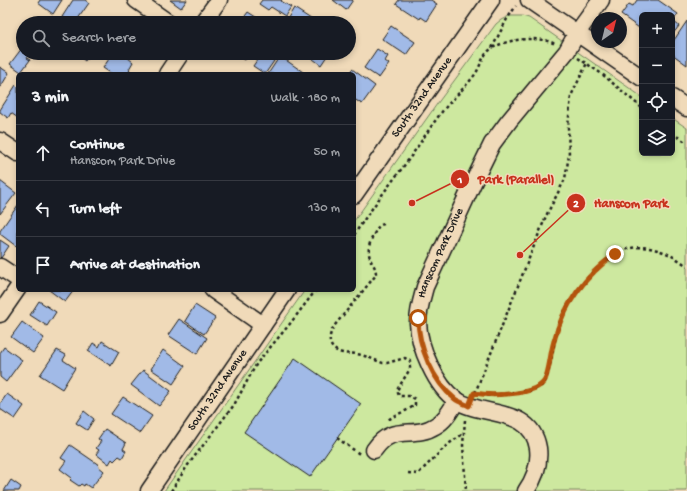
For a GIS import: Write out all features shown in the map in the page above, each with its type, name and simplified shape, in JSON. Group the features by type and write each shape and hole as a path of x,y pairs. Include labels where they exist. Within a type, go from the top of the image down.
{"street":[{"path":"136,0 159,16"},
{"path":"207,16 219,0"},
{"name":"South 32nd Avenue","path":"356,192 491,0"},
{"path":"529,0 639,76"},
{"name":"Hanscom Park Drive","path":"468,400 449,394 439,381 428,362 421,341 418,318 420,305 426,287 492,144 509,121 567,51 577,33 600,0"},
{"path":"168,72 177,60"},
{"path":"675,100 687,108"},
{"path":"0,141 16,152"},
{"path":"0,267 16,278"},
{"path":"0,314 16,291"},
{"path":"216,292 263,325"},
{"name":"South 32nd Avenue","path":"149,491 286,292"},
{"path":"369,450 382,439 391,434 433,428 468,400 521,421 533,432 538,448 538,468 533,481 526,491"}],"path":[{"path":"356,232 441,112 475,76 484,56 492,48 507,19 520,0"},
{"path":"492,48 510,42 534,38 548,40 587,63 639,105"},
{"path":"466,491 463,467 463,434 468,400 474,393 546,216 565,179 569,155 568,126 572,96 587,63"},
{"path":"675,135 687,143"},
{"path":"383,425 393,416 415,405 415,399 412,396 399,396 397,390 410,369 410,361 405,358 383,363 357,354 344,354 331,347 329,339 335,325 376,275 376,270 369,256 368,246 377,228 381,224 384,224"},
{"path":"485,395 520,392 543,384 558,326 572,299 582,284 615,254 635,248 651,248 668,253 687,266"},
{"path":"171,491 188,465 234,405 257,363 314,292"},
{"path":"408,473 418,474 447,445 463,434"},
{"path":"337,438 361,455 369,450"}],"green space":[{"path":"509,16 522,16 529,18 639,95 639,156 675,156 675,120 687,128 687,491 164,491 304,292 356,292 356,218 496,24"}],"building":[{"path":"40,0 62,0 53,14 38,3"},
{"path":"73,0 85,0 89,3 80,16 63,16"},
{"path":"170,0 187,0 181,8"},
{"path":"262,0 282,0 281,1 291,7 285,16 271,7 268,10 259,4"},
{"path":"333,0 353,0 346,10"},
{"path":"399,0 431,0 437,4 426,21 420,17 419,19 396,4"},
{"path":"637,0 658,0 678,14 675,18 675,12 639,12 639,28 627,19 627,12 623,12 629,4 633,6"},
{"path":"294,8 306,16 289,16"},
{"path":"248,12 254,16 245,16"},
{"path":"687,21 687,65 675,56 675,39"},
{"path":"675,23 679,26 675,31"},
{"path":"391,26 415,42 406,55 382,39"},
{"path":"377,49 388,56 385,61 389,64 379,78 364,68"},
{"path":"16,56 16,60 30,60 21,72 10,64"},
{"path":"108,60 131,60 133,62 129,72 109,72 103,68"},
{"path":"257,60 274,61 266,72 262,72 253,66"},
{"path":"277,60 286,60 303,72 269,72"},
{"path":"314,60 324,60 321,65"},
{"path":"0,67 9,73 0,88"},
{"path":"352,69 375,86 362,104 356,100 356,72 350,72"},
{"path":"16,85 16,117 11,113 8,118 0,112"},
{"path":"0,181 16,193 0,214"},
{"path":"16,208 16,246 0,234 0,231"},
{"path":"0,240 9,246 1,258 0,257"},
{"path":"52,292 72,292 65,302"},
{"path":"39,301 56,312 47,326 30,315"},
{"path":"195,305 215,318 204,334 185,321"},
{"path":"179,319 207,338 197,354 168,335"},
{"path":"22,322 44,338 33,353 11,337"},
{"path":"102,341 119,352 111,366 88,351 93,343 99,347"},
{"path":"4,347 22,360 6,382 0,377 0,353"},
{"path":"57,350 66,355 63,360 75,368 62,389 40,375"},
{"path":"163,350 185,366 173,384 151,369"},
{"path":"295,358 361,404 310,477 244,432"},
{"path":"143,370 171,391 159,406 131,385"},
{"path":"7,394 24,406 15,419 0,409 0,404"},
{"path":"123,397 152,416 140,433 111,414"},
{"path":"84,411 94,419 87,430 76,423"},
{"path":"105,429 126,443 123,449 126,451 122,458 119,456 114,461 112,459 109,464 96,454 99,450 96,448 101,441 98,439"},
{"path":"70,445 99,465 98,466 104,471 91,488 85,484 84,486 81,484 79,486 70,480 72,478 60,469 66,461 61,458"},
{"path":"11,480 21,487 19,491 4,491"}],"place":[{"name":"Park (Parallel)","path":"412,203"},
{"name":"Hanscom Park","path":"520,255"}],"route":[{"path":"418,318 423,350 428,362 439,381 449,394 456,400 469,406 474,393 485,395 508,394 538,387 543,384 545,380 553,341 558,326 572,299 582,284 606,260 615,254"}]}
